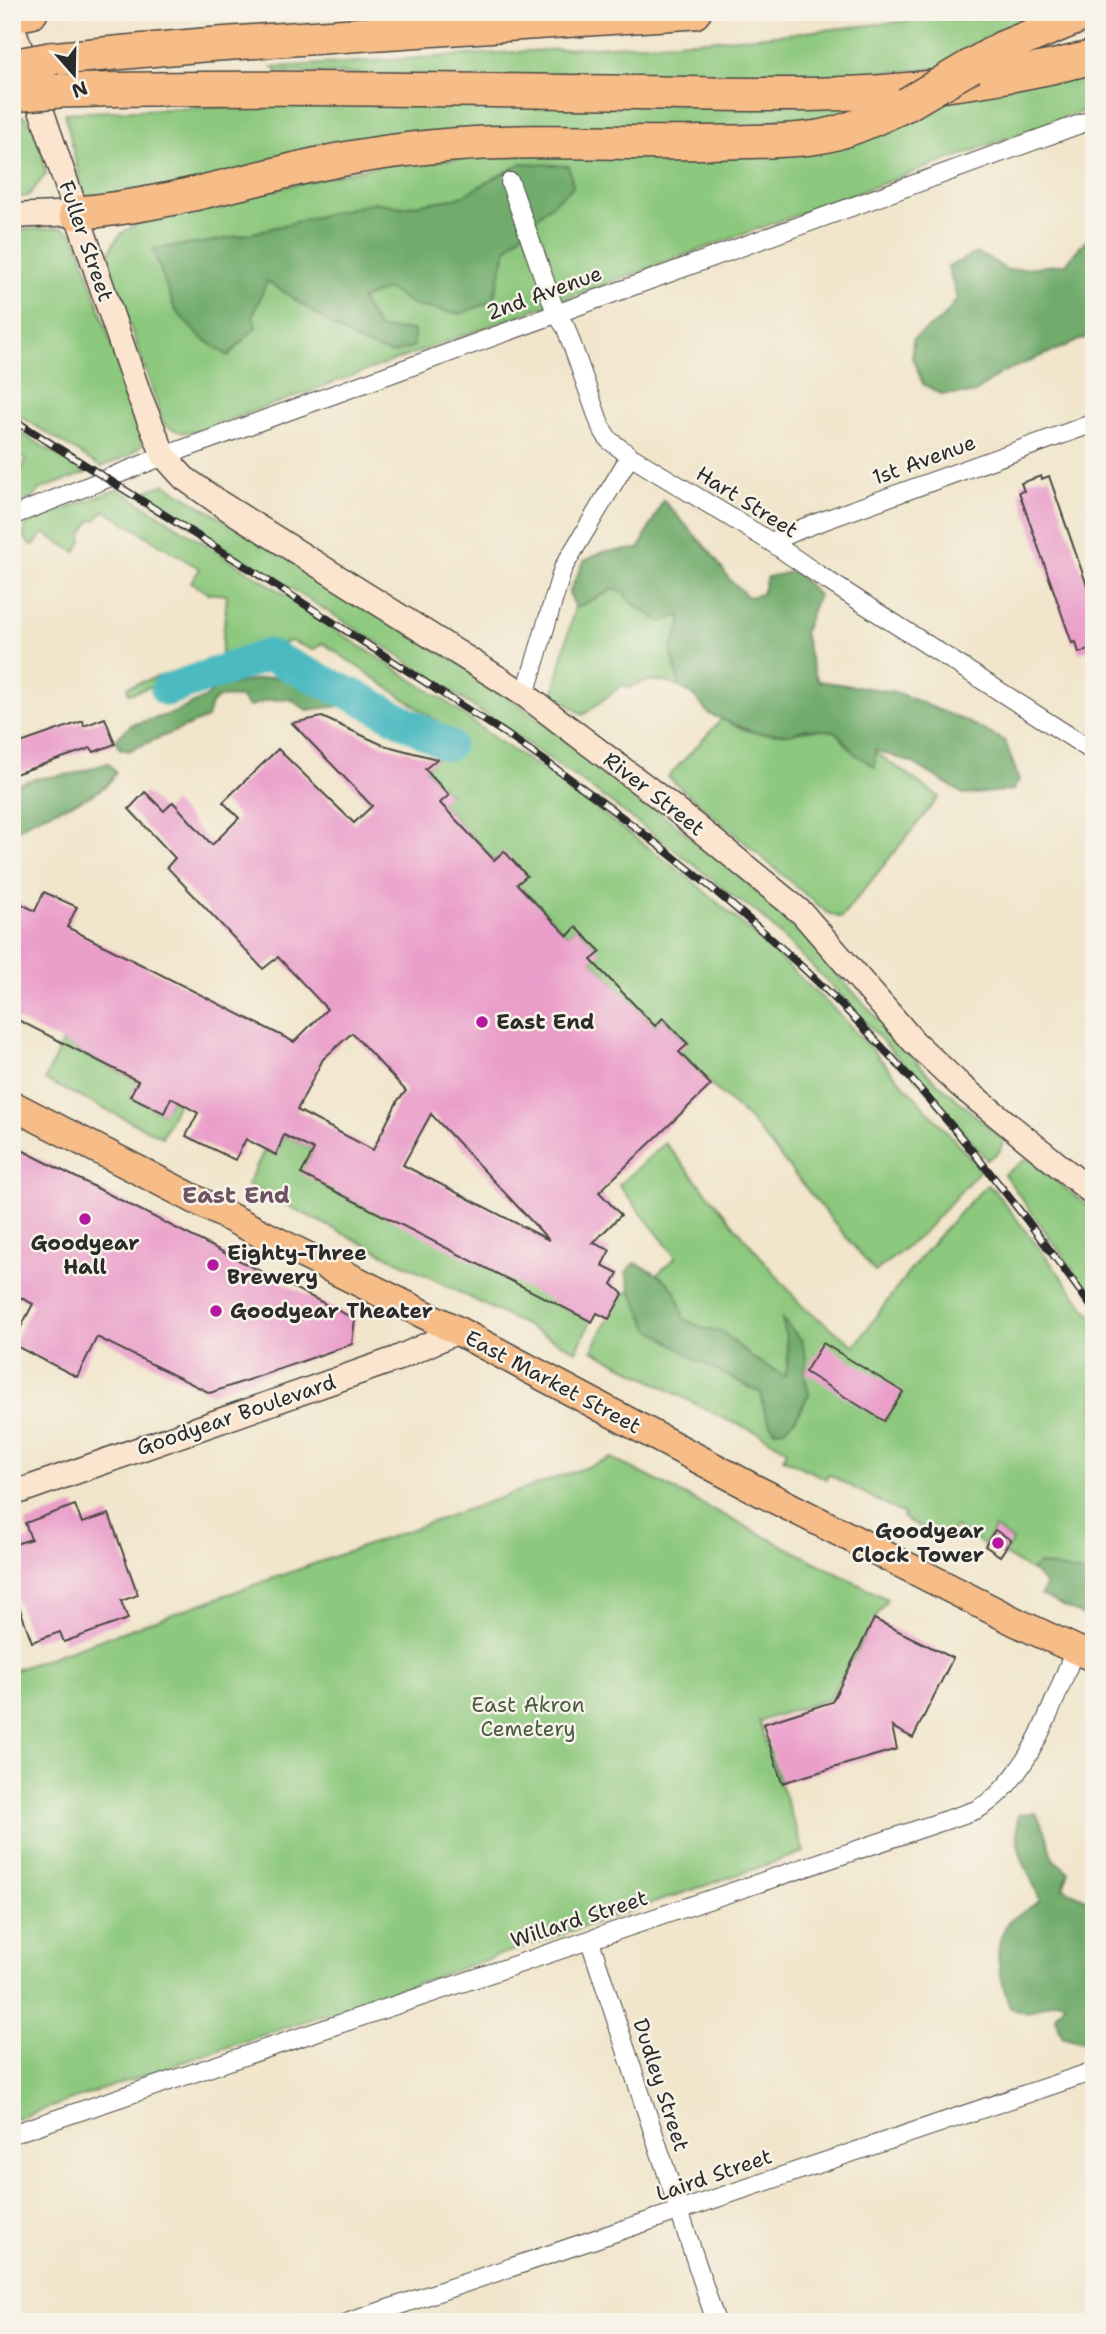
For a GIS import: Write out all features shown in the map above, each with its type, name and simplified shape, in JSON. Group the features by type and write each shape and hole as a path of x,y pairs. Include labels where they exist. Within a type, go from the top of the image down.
{"highway":[{"path":"12,15 31,12"},
{"path":"12,66 50,59 203,45 694,12"},
{"path":"76,213 120,210 152,204 380,153 452,145 608,142 667,144 818,137 864,123 907,104 1002,48 1090,12"},
{"path":"12,95 128,89 828,94 970,83 1094,57"}],"main road":[{"name":"East Market Street","path":"12,1105 458,1331 708,1464 1018,1623 1085,1653"}],"street":[{"name":"Fuller Street","path":"12,25 139,395 163,456"},
{"name":"2nd Avenue","path":"12,516 163,456 1094,119"},
{"name":"Hart Street","path":"510,182 556,313 566,328 601,428 609,440 1094,752"},
{"path":"12,216 76,213"},
{"name":"1st Avenue","path":"771,542 1094,423"},
{"name":"River Street","path":"163,456 184,478 221,504 525,695 671,806 802,913 914,1042 962,1087 1094,1194"},
{"path":"525,695 563,568 630,456"},
{"name":"Goodyear Boulevard","path":"12,1494 396,1359 458,1331"},
{"name":"Willard Street","path":"12,2133 936,1825 989,1803 1012,1781 1022,1766 1051,1709 1085,1653"},
{"name":"Dudley Street","path":"590,1941 716,2322"},
{"name":"Laird Street","path":"349,2322 1094,2071"}],"green space":[{"path":"995,12 1070,12 943,68 727,84 278,72 273,67 757,37"},
{"path":"1094,65 1094,107 192,432 176,431 164,424 107,259 119,236 152,217 385,164 887,130 933,109 942,101"},
{"path":"288,104 874,104 832,123 787,131 489,130 102,203 83,195 65,113"},
{"path":"25,116 41,142 46,174 28,196 12,199 12,117"},
{"path":"522,163 569,166 573,187 546,209 507,248 493,301 460,314 416,306 387,289 361,299 379,329 414,330 414,346 392,354 358,342 267,281 253,316 256,327 228,356 198,335 175,310 153,249 249,234 374,202 402,207 458,198"},
{"path":"62,228 73,234 79,245 142,437 141,446 128,456 101,467 12,411 12,230"},
{"path":"1094,234 1094,334 1001,373 973,394 941,394 923,384 912,357 913,339 943,318 957,299 948,267 975,253 1007,270 1066,264"},
{"path":"12,427 86,473 38,490 34,498 12,506 12,489 21,476 20,471 26,460 12,450"},
{"path":"165,484 494,685 733,869 818,949 835,972 932,1078 1004,1140 999,1152 987,1160 944,1108 833,987 758,913 587,785 398,655 139,494"},
{"path":"118,489 297,602 445,701 494,738 551,775 694,882 838,1013 981,1169 921,1235 875,1272 748,1118 679,1052 687,1043 664,1018 655,1026 591,960 600,952 576,927 568,936 517,884 526,876 494,860 440,803 449,794 425,769 459,736 323,643 314,650 290,641 129,694 127,687 221,656 227,595 207,593 191,582 200,569 104,510 96,520 91,520 81,536 82,541 76,552 43,533 34,545 23,537 29,523"},
{"path":"663,500 711,553 730,580 748,597 762,594 767,577 795,571 818,595 804,632 818,681 896,692 1005,741 1019,780 1013,790 965,795 913,763 875,750 875,767 855,754 835,731 806,729 790,734 756,733 709,714 694,696 680,687 671,649 682,623 680,615 662,622 630,602 624,592 613,589 576,608 569,593 584,561 603,552 639,549"},
{"path":"613,589 624,592 630,602 662,622 680,615 682,623 671,649 680,687 654,681 641,682 628,688 624,684 583,715 554,691 575,606"},
{"path":"270,677 307,681 327,688 342,706 307,710 290,699 268,700 248,707 241,698 220,697 211,704 207,718 128,751 119,748 116,739 131,725 174,713 206,697 218,687"},
{"path":"722,719 757,733 824,730 843,734 939,797 841,918 826,912 668,777"},
{"path":"108,763 116,772 102,788 81,800 36,818 12,833 12,786 33,779 73,774"},
{"path":"62,1042 138,1081 130,1096 163,1113 171,1098 178,1102 162,1137 45,1080"},
{"path":"284,1135 314,1150 304,1169 591,1321 576,1351 247,1185 265,1149 276,1155"},
{"path":"665,1143 802,1306 855,1346 950,1222 987,1185 994,1190 1094,1319 1094,1575 1038,1564 1033,1572 1003,1554 1013,1541 995,1528 984,1545 955,1527 946,1540 828,1474 826,1479 783,1458 787,1450 757,1432 727,1420 592,1350 623,1294 648,1283 676,1257 619,1185"},
{"path":"1028,1158 1094,1211 1094,1299 1004,1174"},
{"path":"635,1263 654,1272 671,1286 678,1298 684,1319 705,1329 721,1331 753,1358 785,1376 788,1355 782,1319 802,1341 809,1394 796,1418 785,1429 774,1430 765,1413 761,1393 693,1358 649,1328 630,1289 626,1272"},
{"name":"East Akron Cemetery","path":"612,1458 887,1599 829,1699 759,1721 804,1852 12,2120 12,1671"},
{"path":"1038,1564 1094,1575 1094,1621 1041,1595 1046,1586 1032,1569"},
{"path":"1036,1813 1046,1833 1054,1860 1069,1872 1063,1888 1094,1903 1094,2039 1082,2042 1063,2037 1058,2028 1056,2016 1065,2003 1057,2000 1028,2013 1010,2008 1001,1976 998,1953 1003,1932 1011,1920 1040,1900 1022,1859 1017,1827 1018,1814"}],"building":[{"path":"1041,476 1042,479 1049,476 1094,606 1094,648 1079,653 1076,642 1072,643 1019,492 1024,491 1021,483"},
{"name":"East End","path":"322,717 383,745 437,759 425,769 449,795 440,803 494,860 504,851 527,876 517,884 568,936 576,927 601,952 591,960 655,1026 663,1018 688,1044 679,1052 711,1085 599,1192 621,1215 593,1243 610,1250 602,1265 618,1273 612,1284 623,1294 609,1319 597,1313 592,1322 301,1174 314,1150 284,1135 276,1155 246,1139 235,1160 186,1136 198,1113 171,1098 164,1113 130,1096 138,1081 12,1017 12,899 35,911 44,892 77,907 67,927 294,1042 327,1009 278,957 263,969 167,867 175,858 129,809 145,792 164,811 173,802 212,845 239,818 223,802 278,749 354,823 372,806 292,723","holes":["352,1033 406,1091 398,1100 373,1150 297,1110 323,1059","431,1114 549,1240 403,1165"]},
{"path":"105,718 115,744 94,752 91,748 12,775 12,746 83,721 84,726"},
{"name":"Goodyear Hall","path":"12,1145 355,1319 352,1344 210,1393 97,1337 77,1377 12,1344 33,1304 12,1293"},
{"path":"823,1343 903,1392 884,1421 805,1372"},
{"path":"75,1505 82,1523 109,1514 138,1595 121,1601 128,1619 64,1642 60,1632 32,1642 12,1587 12,1545 31,1539 25,1523"},
{"name":"Goodyear Clock Tower","path":"995,1530 1011,1540 1000,1556 985,1546"},
{"path":"874,1619 953,1658 913,1738 892,1727 897,1749 782,1783 763,1724 832,1702"}],"waterway":[{"path":"167,690 268,655 365,701 448,745"}],"railway":[{"path":"12,419 503,732 614,811 686,867 789,955 873,1037 988,1170 1094,1310"}],"place":[{"name":"East End","path":"482,1022"},
{"name":"Goodyear Hall","path":"85,1219"},
{"name":"Eighty-Three Brewery","path":"213,1265"},
{"name":"Goodyear Theater","path":"216,1311"},
{"name":"Goodyear Clock Tower","path":"998,1543"}],"district":[{"name":"East End","path":"236,1195"}]}
